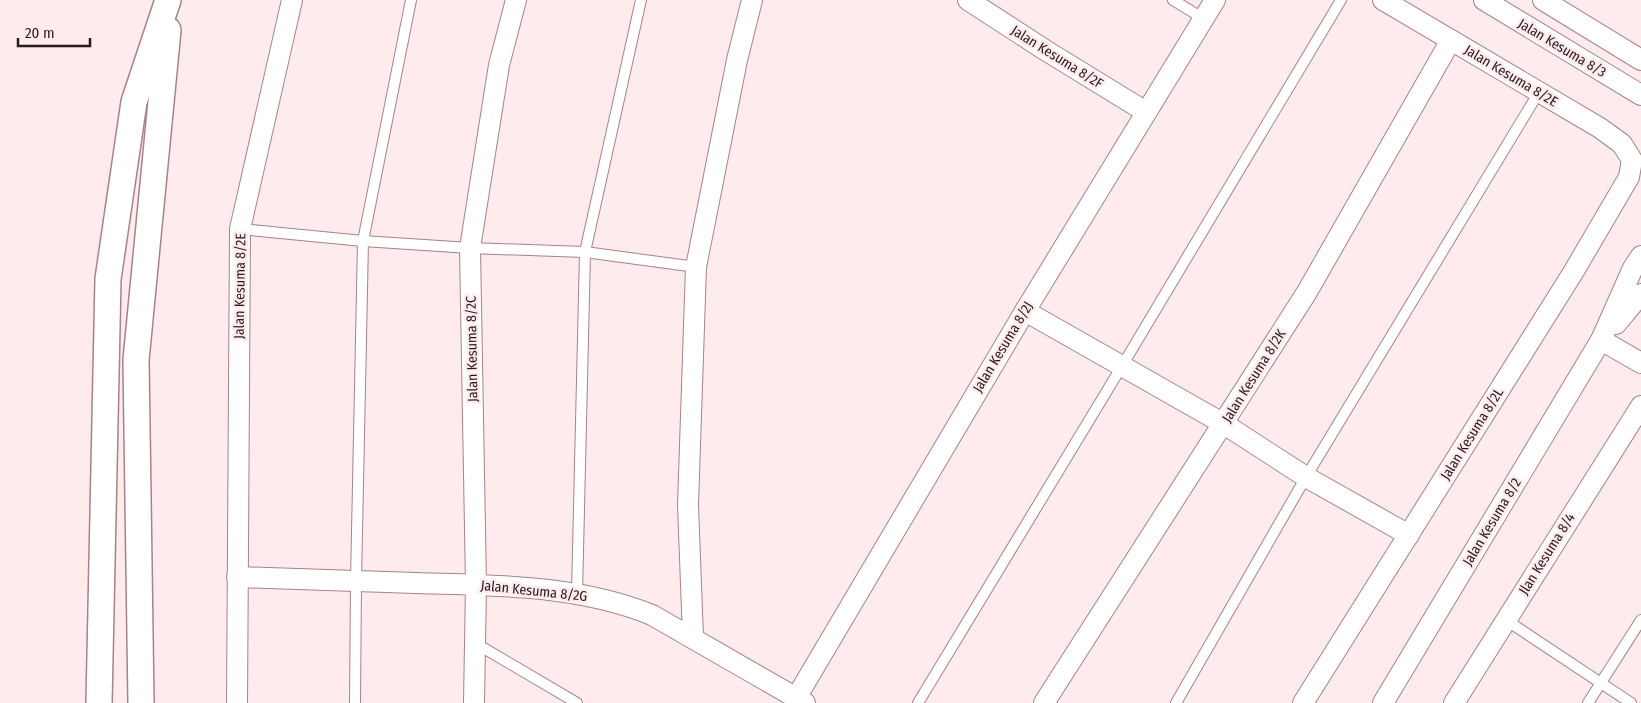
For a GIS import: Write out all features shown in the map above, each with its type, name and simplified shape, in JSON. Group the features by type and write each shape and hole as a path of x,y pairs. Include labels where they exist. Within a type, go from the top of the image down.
{"street":[{"path":"99,703 108,279 134,102 169,0"},
{"path":"141,703 136,360 169,0"},
{"name":"Jalan Kesuma 8/2E","path":"237,703 240,229 292,0"},
{"name":"Jalan Kesuma 8/2C","path":"474,703 476,585 470,248 499,64 516,0"},
{"path":"692,637 688,505 696,267 737,60 752,0"},
{"name":"Jalan Kesuma 8/2F","path":"968,0 1044,50 1146,112"},
{"name":"Jalan Kesuma 8/2J","path":"800,700 1025,311 1216,0"},
{"name":"Jalan Kesuma 8/2E","path":"1383,0 1600,128 1622,144 1632,160"},
{"name":"Jalan Kesuma 8/3","path":"1484,0 1641,95"},
{"path":"1543,0 1641,60"},
{"name":"Jalan Kesuma 8/2K","path":"1044,703 1307,292 1451,40"},
{"name":"Jalan Kesuma 8/2L","path":"1303,703 1574,271 1629,177 1632,160"},
{"name":"Jalan Kesuma 8/2","path":"1383,703 1601,340 1633,268 1641,256"},
{"name":"Jalan Kesuma 8/2","path":"1601,340 1641,294"},
{"path":"1025,311 1224,424 1306,477 1409,535"},
{"path":"1601,340 1641,363"},
{"name":"Jlan Kesuma 8/4","path":"1454,703 1641,406"},
{"name":"Jalan Kesuma 8/2G","path":"237,577 476,585 577,594 628,605 652,615 692,637 800,700"}],"lane":[{"path":"356,703 356,581 363,241 411,0"},
{"path":"577,594 585,252 641,0"},
{"path":"1173,0 1204,19"},
{"path":"918,703 1341,0"},
{"path":"1176,703 1306,477 1540,92"},
{"path":"240,229 363,241 470,248 585,252 696,267"},
{"path":"1506,620 1630,703"},
{"path":"1588,703 1641,620"},
{"path":"475,643 576,703"}]}
